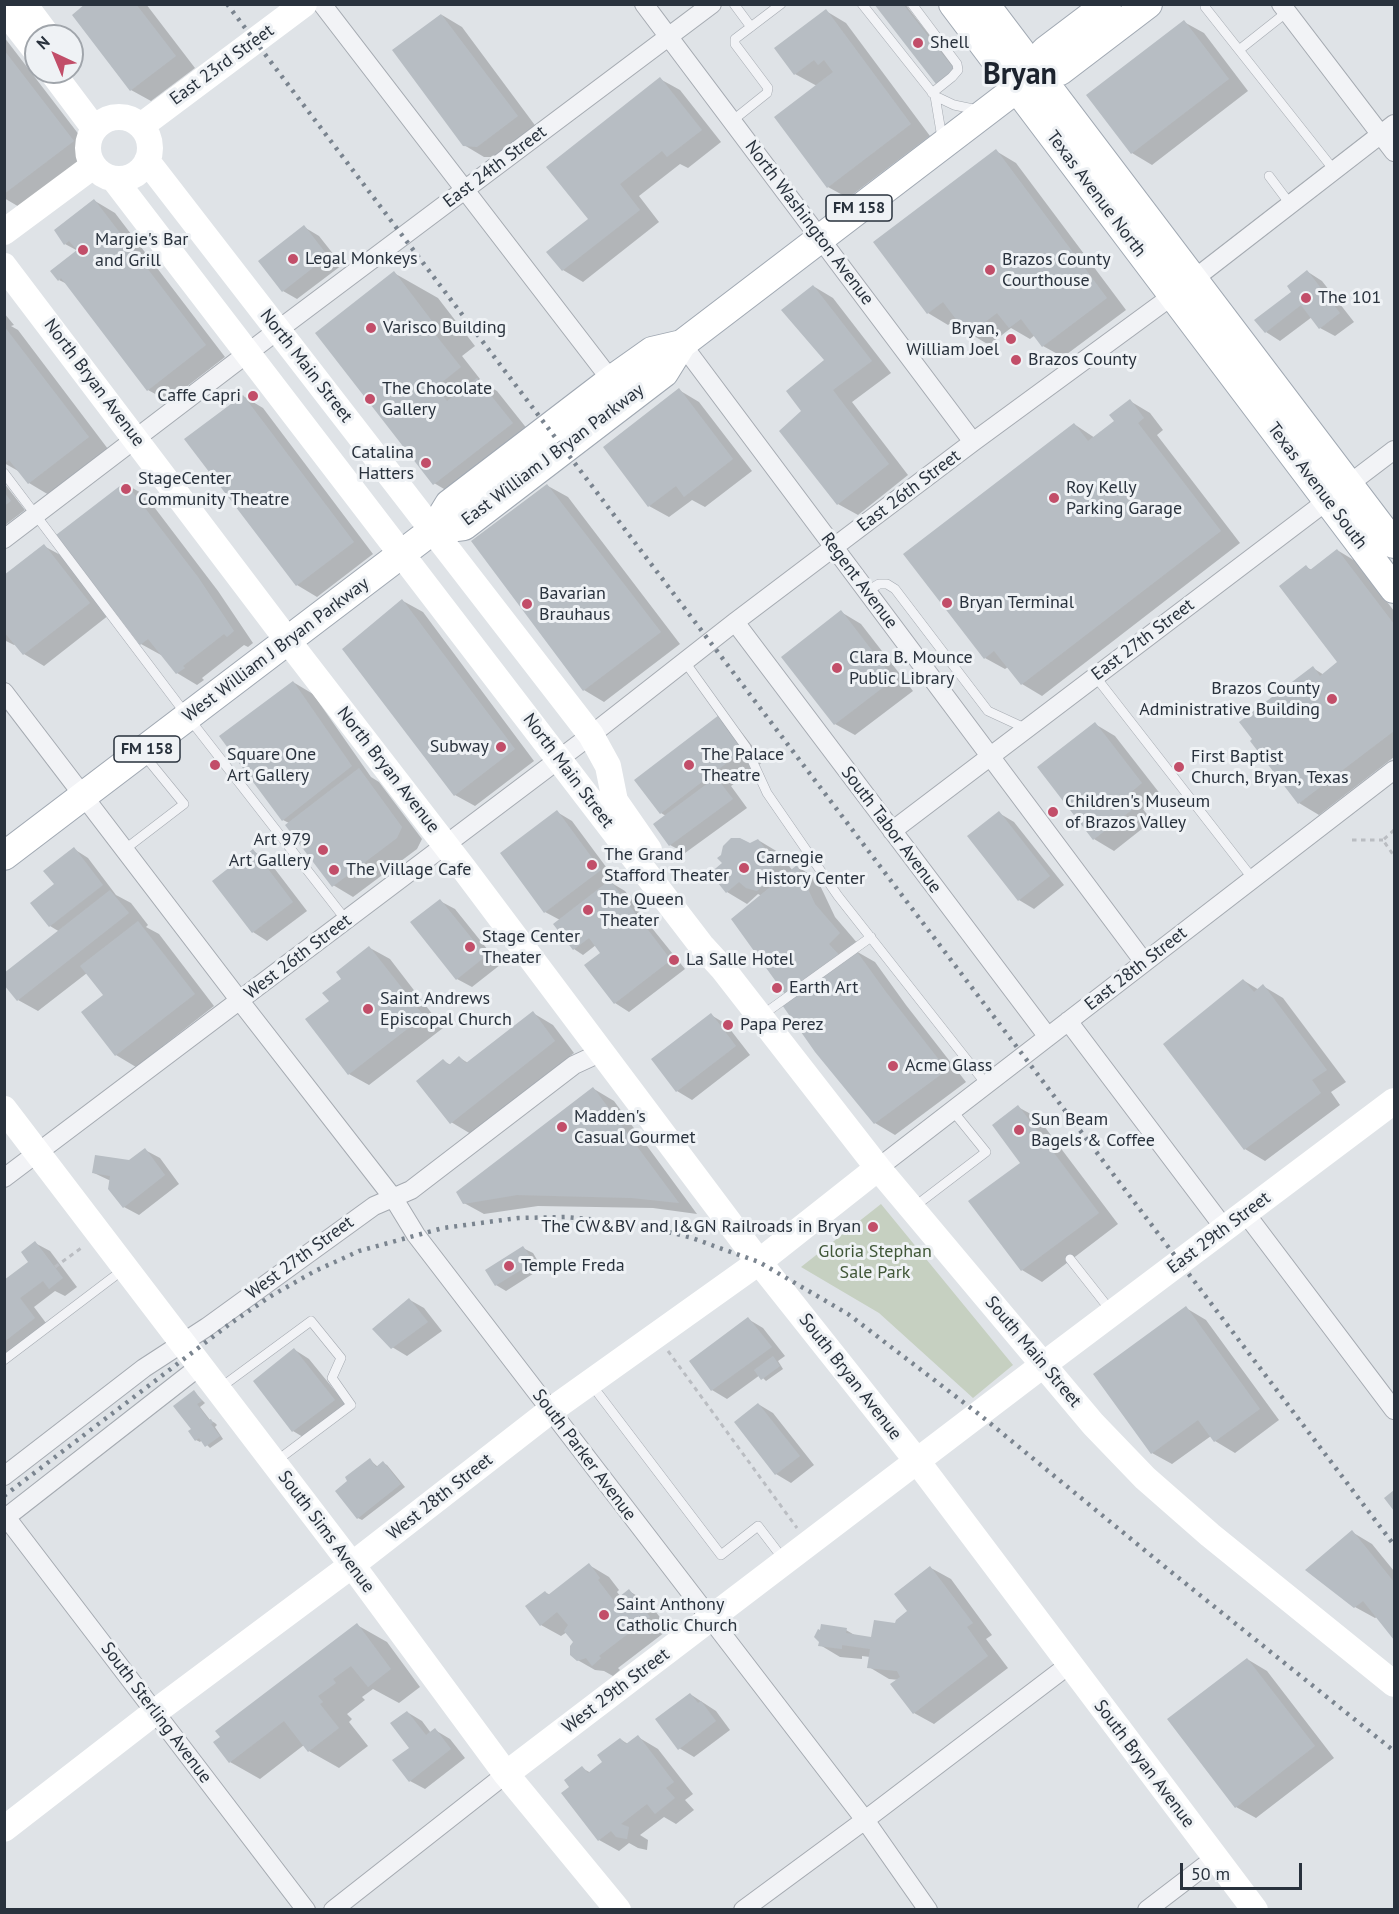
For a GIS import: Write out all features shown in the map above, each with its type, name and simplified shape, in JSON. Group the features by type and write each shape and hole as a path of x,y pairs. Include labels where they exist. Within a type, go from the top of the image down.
{"main road":[{"name":"Texas Avenue North","path":"953,4 1027,80 1250,375"},
{"name":"Texas Avenue North","path":"985,4 1027,80"},
{"name":"East William J Bryan Parkway","path":"1027,80 1060,71 1148,4"},
{"name":"East William J Bryan Parkway","path":"433,530 464,526 664,373 682,344 1027,80 1045,51 1103,6"},
{"name":"East William J Bryan Parkway","path":"433,530 449,504 611,380 652,351 682,344"},
{"name":"Texas Avenue South","path":"1250,375 1338,493 1395,589"},
{"name":"Texas Avenue South","path":"1338,493 1395,544"},
{"name":"West William J Bryan Parkway","path":"4,856 433,530"}],"street":[{"path":"24,4 39,24"},
{"name":"East 23rd Street","path":"141,126 304,4"},
{"path":"322,4 611,380"},
{"name":"North Washington Avenue","path":"644,4 973,442"},
{"name":"East 24th Street","path":"4,539 712,4"},
{"path":"1284,8 1388,129 1395,152"},
{"path":"4,10 24,36"},
{"path":"64,84 101,123"},
{"path":"80,84 101,123"},
{"path":"4,232 104,172 134,175 141,169 147,161 150,144 148,136 141,126 128,117 101,123 89,137 87,147 89,157 104,172"},
{"name":"East 26th Street","path":"591,735 735,622 1183,287 1388,129"},
{"name":"North Main Street","path":"147,161 591,735 608,766 615,801 712,940 723,969"},
{"name":"North Main Street","path":"104,172 247,354 701,945 723,969"},
{"name":"North Bryan Avenue","path":"4,266 445,844"},
{"name":"Regent Avenue","path":"682,344 1144,962"},
{"name":"East 27th Street","path":"892,831 1395,450"},
{"name":"South Tabor Avenue","path":"735,622 1048,1037"},
{"name":"South Parker Avenue","path":"4,692 394,1199 416,1235 865,1820 928,1910"},
{"name":"West 26th Street","path":"4,1178 591,735"},
{"name":"East 28th Street","path":"878,1168 1395,770"},
{"name":"South Bryan Avenue","path":"445,844 759,1262 917,1461 1255,1910"},
{"name":"South Main Street","path":"723,969 878,1168 1093,1424 1145,1478 1210,1535 1395,1684"},
{"path":"1068,1021 1226,1228"},
{"name":"West 27th Street","path":"4,1476 144,1368 184,1343 374,1206 411,1190 574,1065 602,1052"},
{"name":"East 29th Street","path":"1043,1365 1395,1101"},
{"name":"South Sims Avenue","path":"4,1109 352,1565 506,1774 618,1910"},
{"name":"West 28th Street","path":"4,1829 155,1712 352,1565 550,1411 759,1262 878,1168"},
{"path":"1246,1214 1395,1410"},
{"name":"West 29th Street","path":"333,1910 506,1774 1043,1365"},
{"path":"5,1518 200,1366"},
{"name":"South Sterling Avenue","path":"5,1518 306,1910"},
{"path":"743,1910 1070,1664"},
{"path":"1147,1910 1215,1858"}],"lane":[{"path":"734,4 751,27"},
{"path":"732,121 767,93 768,88 735,44 735,39 781,4"},
{"path":"862,4 877,16 922,73 934,94 943,144"},
{"path":"1205,7 1334,170"},
{"path":"1239,50 1284,8"},
{"path":"914,11 946,54 957,64 958,70 934,94"},
{"path":"934,94 954,105 986,111"},
{"path":"1269,176 1290,204"},
{"path":"4,473 188,717 346,920"},
{"path":"867,591 879,584 887,584 895,589 988,711 1026,729"},
{"path":"685,662 746,747 766,793 838,896 986,1084"},
{"path":"1095,676 1253,879"},
{"path":"124,849 184,804 142,753"},
{"path":"760,1017 871,937"},
{"path":"912,1208 986,1152 952,1110"},
{"path":"1070,1259 1112,1313"},
{"path":"4,1360 126,1268"},
{"path":"218,1389 311,1321 341,1358 332,1378 351,1405 274,1463"},
{"path":"590,1383 721,1555 758,1526 785,1562"}],"path":[{"path":"1352,840 1383,840 1395,831"},
{"path":"1383,840 1395,856"},
{"path":"55,1267 84,1246"},
{"path":"659,1334 667,1349 809,1544"}],"green space":[{"name":"Gloria Stephan Sale Park","path":"881,1204 1013,1365 973,1398 879,1313 801,1267"}],"building":[{"path":"85,4 136,4 176,56 130,91 84,31 84,24 79,24 72,15"},
{"name":"Shell","path":"874,4 903,4 955,70 936,84"},
{"path":"826,9 911,124 827,188 774,117 833,72 824,60 818,65 814,60 794,75 774,48"},
{"path":"441,14 518,116 477,147 463,146 392,50"},
{"path":"1184,20 1229,79 1131,154 1086,95"},
{"path":"4,50 24,76 24,84 30,84 74,141 4,194"},
{"path":"660,77 702,130 667,157 662,151 620,184 640,210 562,271 546,252 588,219 546,167"},
{"name":"Brazos County Courthouse","path":"996,149 1107,298 1042,347 1021,319 1009,328 997,313 968,335 943,302 927,314 873,242"},
{"path":"94,199 206,345 147,391 61,278 58,281 50,271 77,250 69,241 64,245 54,230"},
{"name":"Legal Monkeys","path":"304,225 328,256 282,292 258,261"},
{"name":"The 101","path":"1307,270 1340,313 1319,329 1301,305 1265,333 1254,320 1291,292 1287,286"},
{"path":"394,271 432,321 427,324 461,367 436,387 447,401 477,378 513,423 433,485 315,333"},
{"path":"813,285 872,361 833,390 889,464 837,505 779,431 801,411 786,391 824,360 781,310"},
{"path":"4,326 89,437 28,484 9,460 4,464"},
{"path":"679,388 733,459 684,497 676,486 648,507 603,447"},
{"path":"243,395 354,542 296,586 184,439"},
{"name":"Roy Kelly Parking Garage","path":"1130,399 1144,418 1138,423 1221,531 1021,685 994,651 984,659 903,554 1074,423 1088,441 1114,421 1109,415"},
{"path":"125,482 198,577 234,631 227,637 224,634 176,674 148,639 140,645 56,535"},
{"path":"547,484 661,632 583,691 471,541"},
{"path":"4,492 11,501 4,506"},
{"path":"44,544 90,603 23,655 4,632 4,575"},
{"name":"Brazos County Administrative Building","path":"1337,549 1394,624 1394,731 1298,804 1250,741 1252,739 1239,722 1313,666 1320,676 1337,662 1279,586 1306,565 1310,570"},
{"path":"402,599 515,749 454,796 342,649"},
{"name":"Clara B. Mounce Public Library","path":"841,610 894,679 834,725 781,657"},
{"path":"293,681 352,766 282,821 219,736"},
{"name":"The Palace Theatre","path":"719,715 745,749 660,814 634,780"},
{"path":"1095,722 1142,783 1124,798 1133,809 1093,840 1037,767"},
{"path":"359,768 402,827 397,838 332,887 285,825"},
{"path":"716,777 733,799 669,846 653,824"},
{"path":"557,810 601,870 544,913 500,853"},
{"path":"999,811 1050,876 1018,901 967,836"},
{"name":"Carnegie History Center","path":"731,838 740,838 750,843 758,839 777,864 765,875 765,883 757,891 746,888 739,882 726,893 710,873 722,863 717,858 721,855 723,846"},
{"path":"74,847 103,885 49,927 30,903 54,884 43,871"},
{"path":"253,849 293,902 252,933 212,881"},
{"path":"797,865 815,904 840,933 829,944 842,958 855,949 947,1070 874,1124 815,1052 780,1002 787,997 731,919"},
{"path":"610,880 671,960 614,1004 584,965 600,953 589,938 573,950 553,924"},
{"path":"110,890 129,913 17,1001 4,985 4,973"},
{"path":"440,899 486,956 456,980 410,922"},
{"path":"138,921 195,994 115,1056 81,1012 103,995 80,966"},
{"name":"Saint Andrews Episcopal Church","path":"369,946 424,1016 348,1075 305,1019 329,1001 322,993 341,979 336,972"},
{"path":"1243,979 1254,992 1263,984 1327,1070 1312,1080 1321,1093 1244,1150 1163,1044"},
{"path":"533,1011 555,1041 450,1124 416,1081 443,1059 449,1065 459,1056 466,1063"},
{"path":"711,1013 736,1046 676,1092 651,1059"},
{"path":"593,1087 679,1203 632,1198 517,1195 463,1204 456,1192"},
{"path":"1018,1105 1099,1213 1021,1271 968,1201 1020,1163 992,1125"},
{"path":"145,1148 165,1175 123,1208 108,1189 110,1176 92,1173 95,1155 129,1160"},
{"path":"35,1241 63,1278 49,1289 43,1281 20,1298 35,1318 4,1342 4,1280 28,1262 21,1252"},
{"name":"Temple Freda","path":"523,1246 534,1262 495,1286 485,1270"},
{"path":"409,1298 428,1322 391,1349 372,1329"},
{"path":"1186,1306 1260,1409 1214,1442 1198,1420 1151,1454 1093,1374"},
{"path":"748,1317 772,1347 711,1391 689,1361"},
{"path":"294,1348 335,1400 292,1432 253,1381"},
{"path":"773,1356 780,1366 761,1380 754,1370"},
{"path":"194,1390 202,1401 197,1404 209,1420 211,1419 213,1423 211,1424 220,1436 205,1447 199,1438 195,1441 188,1431 191,1429 173,1406"},
{"path":"758,1403 800,1456 775,1475 734,1422"},
{"path":"370,1458 376,1467 383,1461 401,1484 357,1519 335,1491 347,1481 345,1477"},
{"path":"1394,1490 1394,1511 1384,1498"},
{"path":"1352,1530 1394,1582 1394,1640 1363,1601 1354,1608 1305,1570"},
{"name":"Saint Anthony Catholic Church","path":"589,1563 600,1578 598,1580 614,1601 629,1589 650,1617 599,1656 601,1658 592,1666 586,1658 577,1661 570,1655 570,1646 573,1642 564,1631 568,1625 557,1612 540,1626 525,1606 545,1591 548,1595"},
{"path":"930,1566 973,1623 967,1627 988,1656 913,1714 890,1684 900,1677 897,1671 867,1668 870,1649 842,1645 842,1649 818,1646 819,1642 814,1637 818,1629 820,1630 821,1624 847,1628 846,1633 871,1637 874,1620 895,1623 907,1611 894,1594"},
{"path":"357,1623 391,1669 368,1687 351,1666 333,1679 336,1683 318,1696 323,1702 320,1704 339,1728 308,1752 284,1721 229,1763 213,1742 220,1737 215,1731"},
{"path":"1247,1658 1315,1746 1235,1808 1167,1719"},
{"path":"690,1693 698,1703 701,1701 716,1721 678,1750 655,1719"},
{"path":"407,1711 426,1735 435,1728 451,1749 409,1782 392,1760 409,1748 390,1723"},
{"path":"638,1735 674,1782 666,1788 675,1798 655,1814 647,1804 621,1824 629,1827 627,1839 616,1837 611,1831 598,1841 561,1793 569,1787 564,1780 582,1766 588,1773 602,1762 597,1755 620,1738 626,1744"}],"railway":[{"path":"227,4 1394,1545"},
{"path":"4,1496 231,1323 271,1296 315,1271 359,1251 443,1228 518,1218 566,1217 612,1221 651,1228 689,1237 759,1262 848,1314 980,1415 1394,1751"}],"place":[{"name":"Shell","path":"918,43"},
{"name":"Margie's Bar and Grill","path":"83,250"},
{"name":"Legal Monkeys","path":"293,259"},
{"name":"Brazos County Courthouse","path":"990,270"},
{"name":"The 101","path":"1306,298"},
{"name":"Varisco Building","path":"371,328"},
{"name":"Bryan, William Joel","path":"1011,339"},
{"name":"Brazos County","path":"1016,360"},
{"name":"Caffe Capri","path":"253,396"},
{"name":"The Chocolate Gallery","path":"370,399"},
{"name":"Catalina Hatters","path":"426,463"},
{"name":"StageCenter Community Theatre","path":"126,489"},
{"name":"Roy Kelly Parking Garage","path":"1054,498"},
{"name":"Bryan Terminal","path":"947,603"},
{"name":"Bavarian Brauhaus","path":"527,604"},
{"name":"Clara B. Mounce Public Library","path":"837,668"},
{"name":"Brazos County Administrative Building","path":"1332,699"},
{"name":"Subway","path":"501,747"},
{"name":"Square One Art Gallery","path":"215,765"},
{"name":"The Palace Theatre","path":"689,765"},
{"name":"First Baptist Church, Bryan, Texas","path":"1179,767"},
{"name":"Children's Museum of Brazos Valley","path":"1053,812"},
{"name":"Art 979 Art Gallery","path":"323,850"},
{"name":"The Grand Stafford Theater","path":"592,865"},
{"name":"Carnegie History Center","path":"744,868"},
{"name":"The Village Cafe","path":"334,870"},
{"name":"The Queen Theater","path":"588,910"},
{"name":"Stage Center Theater","path":"470,947"},
{"name":"La Salle Hotel","path":"674,960"},
{"name":"Earth Art","path":"777,988"},
{"name":"Saint Andrews Episcopal Church","path":"368,1009"},
{"name":"Papa Perez","path":"728,1025"},
{"name":"Acme Glass","path":"893,1066"},
{"name":"Madden's Casual Gourmet","path":"562,1127"},
{"name":"Sun Beam Bagels & Coffee","path":"1019,1130"},
{"name":"The CW&BV and I&GN Railroads in Bryan","path":"873,1227"},
{"name":"Temple Freda","path":"509,1266"},
{"name":"Saint Anthony Catholic Church","path":"604,1615"}],"district":[{"name":"Bryan","path":"1020,75"}]}
